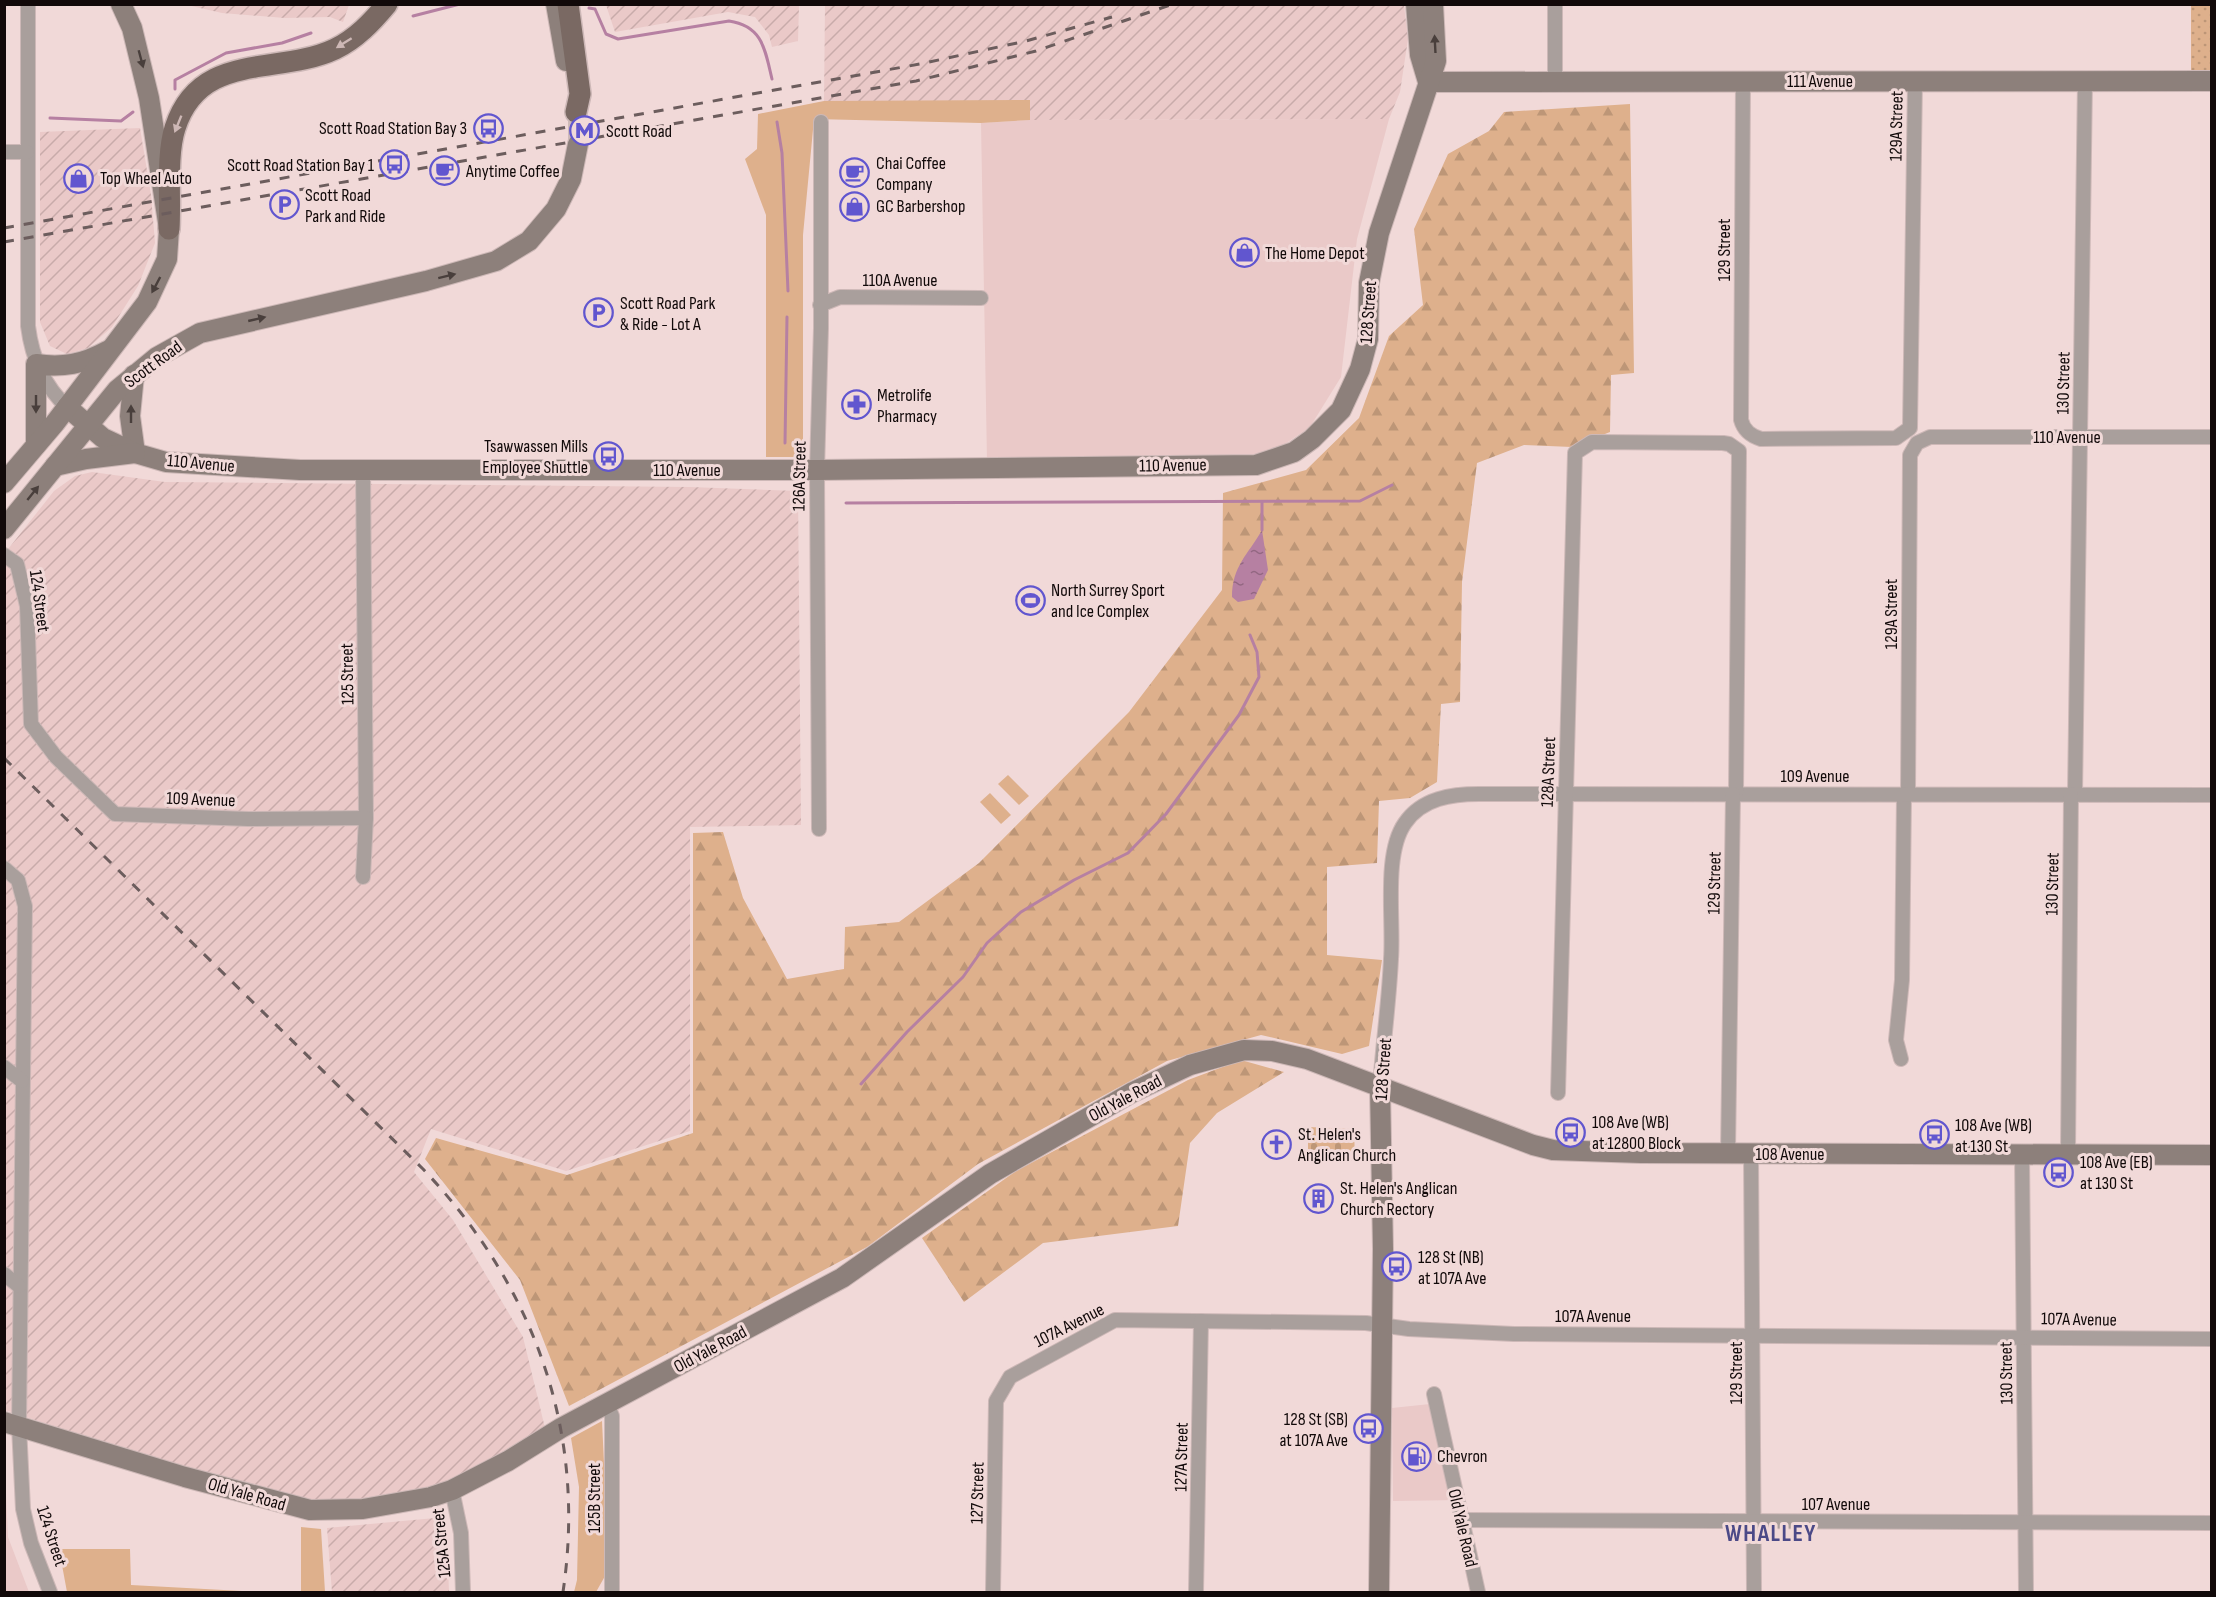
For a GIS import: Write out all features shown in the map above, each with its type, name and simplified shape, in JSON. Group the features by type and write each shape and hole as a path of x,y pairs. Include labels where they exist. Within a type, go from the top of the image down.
{"main road":[{"name":"Scott Road","path":"4,483 67,407 147,302 160,278 170,246 143,69 132,28 121,4"},
{"path":"169,229 170,153 175,128 198,90 234,70 316,56 335,49 358,34 387,4"},
{"path":"556,4 577,117"},
{"path":"568,4 580,94 577,117"},
{"path":"1416,4 1420,55 1428,82"},
{"name":"128 Street","path":"1294,452 1312,440 1341,410 1360,369 1368,339 1369,283 1379,233 1436,61 1433,4"},
{"name":"111 Avenue","path":"1428,82 2211,81"},
{"name":"Scott Road","path":"4,529 87,425 134,375 157,357 200,333 426,281 496,261 529,241 556,210 571,179 578,144"},
{"path":"36,445 36,364 66,367 91,360 112,348"},
{"path":"55,466 135,453 130,416 134,375"},
{"name":"110 Avenue","path":"67,407 103,438 135,453 166,462 300,470 817,470 1257,465 1294,452"},
{"name":"Old Yale Road","path":"12,1424 185,1477 310,1510 363,1509 410,1502 452,1490 842,1278 990,1174 1112,1103 1190,1065 1244,1050 1272,1051 1307,1059 1380,1087"},
{"name":"128 Street","path":"1379,1593 1383,1249 1380,1087"},
{"name":"108 Avenue","path":"1380,1087 1553,1150 1751,1154 2211,1155"}],"street":[{"path":"28,4 26,303 30,340 36,364 53,394 67,407"},
{"path":"1555,4 1556,81"},
{"name":"129 Street","path":"1743,81 1741,420 1743,428 1752,436 1761,439 1896,438 1910,428 1912,423"},
{"name":"129A Street","path":"1912,423 1915,81"},
{"name":"130 Street","path":"2068,1154 2085,81"},
{"name":"126A Street","path":"819,829 817,470 821,122"},
{"path":"4,152 27,152"},
{"name":"110A Avenue","path":"820,305 840,297 981,298"},
{"name":"110 Avenue","path":"1922,440 2211,437"},
{"name":"129A Street","path":"1901,1059 1896,1040 1902,980 1910,455 1913,447 1922,440"},
{"name":"128A Street","path":"1558,1093 1575,453 1592,442 1729,444 1739,451"},
{"name":"129 Street","path":"1728,1153 1739,451"},
{"name":"125 Street","path":"363,470 366,818 363,877"},
{"name":"124 Street","path":"4,555 17,564 27,606 31,724 56,757"},
{"name":"109 Avenue","path":"56,757 115,814 248,819 366,818"},
{"name":"109 Avenue","path":"1421,807 1444,797 1466,794 2211,795"},
{"name":"128 Street","path":"1380,1087 1392,949 1394,849 1403,825 1421,807"},
{"name":"124 Street","path":"4,868 18,880 25,906 19,1286 12,1424 23,1509 31,1543 50,1593"},
{"path":"4,1067 22,1081"},
{"name":"129 Street","path":"1751,1154 1754,1593"},
{"name":"130 Street","path":"2022,1154 2026,1593"},
{"path":"4,1274 19,1286"},
{"name":"107A Avenue","path":"999,1394 1010,1377 1115,1320 1381,1326 1514,1334 2211,1339"},
{"name":"127A Street","path":"1196,1593 1201,1321"},
{"name":"127 Street","path":"993,1593 996,1401 999,1394"},
{"name":"Old Yale Road","path":"1434,1394 1478,1593"},
{"name":"125B Street","path":"607,1404 612,1416 612,1593"},
{"name":"125A Street","path":"452,1490 461,1533 464,1593"},
{"name":"107 Avenue","path":"1461,1520 2211,1523"}],"shaded area":[{"path":"187,5 349,5 343,22 330,17 285,18 222,13"},
{"path":"606,5 799,5 798,41 772,47 769,35 755,17 728,12 615,32"},
{"path":"825,5 1404,5 1408,39 1400,92 1389,119 1030,120 1030,101 824,101"},
{"path":"1389,119 1357,239 1341,377 1310,427 1279,448 1241,459 987,460 981,123 1030,120"},
{"path":"140,128 151,195 155,243 138,286 112,327 88,348 67,354 50,346 40,322 40,132"},
{"path":"92,472 165,482 690,487 798,491 801,825 690,827 690,1131 566,1171 431,1129 414,1172 453,1220 523,1337 545,1428 462,1478 405,1497 320,1507 211,1478 5,1410 5,553 54,491 75,476"},
{"path":"1430,1404 1459,1500 1393,1501 1392,1408"},
{"path":"5,1473 8,1537 29,1592 5,1592"},
{"path":"446,1517 449,1592 332,1592 327,1528"}],"green space":[{"path":"2191,5 2211,5 2211,70 2191,70"},
{"path":"1030,100 1030,120 981,123 814,119 803,235 803,457 766,457 766,215 745,159 757,149 758,114 824,101"},
{"path":"1630,104 1634,373 1611,375 1610,432 1572,447 1524,445 1477,463 1462,582 1460,702 1441,704 1437,782 1410,798 1379,801 1377,863 1327,867 1327,955 1382,960 1369,1046 1342,1054 1261,1035 1167,1061 978,1164 867,1247 569,1406 520,1280 425,1159 436,1138 567,1175 693,1133 693,833 723,832 743,898 787,979 844,969 845,927 899,922 979,863 1129,712 1222,590 1223,493 1306,470 1359,418 1389,336 1423,305 1414,229 1448,154 1489,131 1504,112"},
{"path":"1008,775 1029,796 1019,805 998,784"},
{"path":"990,793 1011,815 1001,824 980,802"},
{"path":"1241,1060 1284,1072 1217,1113 1190,1143 1178,1226 1043,1243 964,1302 922,1238 1016,1171 1188,1080"},
{"path":"1308,1127 1354,1129 1355,1161 1308,1160"},
{"path":"602,1421 609,1569 596,1592 574,1592 577,1580 579,1487 571,1438"},
{"path":"301,1527 321,1529 325,1592 301,1592"},
{"path":"59,1549 130,1549 131,1585 260,1592 67,1592"}],"water":[{"path":"1262,530 1268,570 1254,599 1238,602 1232,597 1235,577 1242,561"}],"waterway":[{"path":"413,16 460,4"},
{"path":"589,8 595,9 606,34 618,39 729,21 740,24 749,28 761,41 772,79"},
{"path":"175,89 175,80 226,53 282,43 311,33"},
{"path":"50,118 121,121 133,112"},
{"path":"777,122 782,153 788,291"},
{"path":"785,443 787,317"},
{"path":"846,503 1360,501 1392,485"},
{"path":"1262,502 1262,530"},
{"path":"861,1084 907,1032 963,977 987,943 1021,912 1074,880 1128,853 1166,814 1239,715 1259,677 1257,652 1250,635"}],"tunnel":[{"path":"578,121 578,144"}],"railway":[{"path":"4,242 916,81 1036,51 1173,4"},
{"path":"4,228 920,64 1026,41 1112,17"},
{"path":"4,758 423,1169 462,1214 495,1262 522,1312 544,1364 559,1418 567,1474 568,1532 563,1592"}],"place":[{"name":"Scott Road Station Bay 3","path":"488,128"},
{"name":"Scott Road","path":"585,131"},
{"name":"Scott Road Station Bay 1","path":"395,165"},
{"name":"Anytime Coffee","path":"445,171"},
{"name":"Chai Coffee Company","path":"855,173"},
{"name":"Top Wheel Auto","path":"79,178"},
{"name":"Scott Road Park and Ride","path":"284,205"},
{"name":"GC Barbershop","path":"855,206"},
{"name":"The Home Depot","path":"1244,253"},
{"name":"Scott Road Park & Ride - Lot A","path":"599,313"},
{"name":"Metrolife Pharmacy","path":"856,405"},
{"name":"Tsawwassen Mills Employee Shuttle","path":"609,456"},
{"name":"North Surrey Sport and Ice Complex","path":"1030,600"},
{"name":"108 Ave (WB) at 12800 Block","path":"1571,1132"},
{"name":"108 Ave (WB) at 130 St","path":"1934,1135"},
{"name":"St. Helen's Anglican Church","path":"1277,1144"},
{"name":"108 Ave (EB) at 130 St","path":"2059,1172"},
{"name":"St. Helen's Anglican Church Rectory","path":"1319,1198"},
{"name":"128 St (NB) at 107A Ave","path":"1397,1267"},
{"name":"128 St (SB) at 107A Ave","path":"1369,1429"},
{"name":"Chevron","path":"1416,1456"}],"district":[{"name":"WHALLEY","path":"1771,1533"}]}
